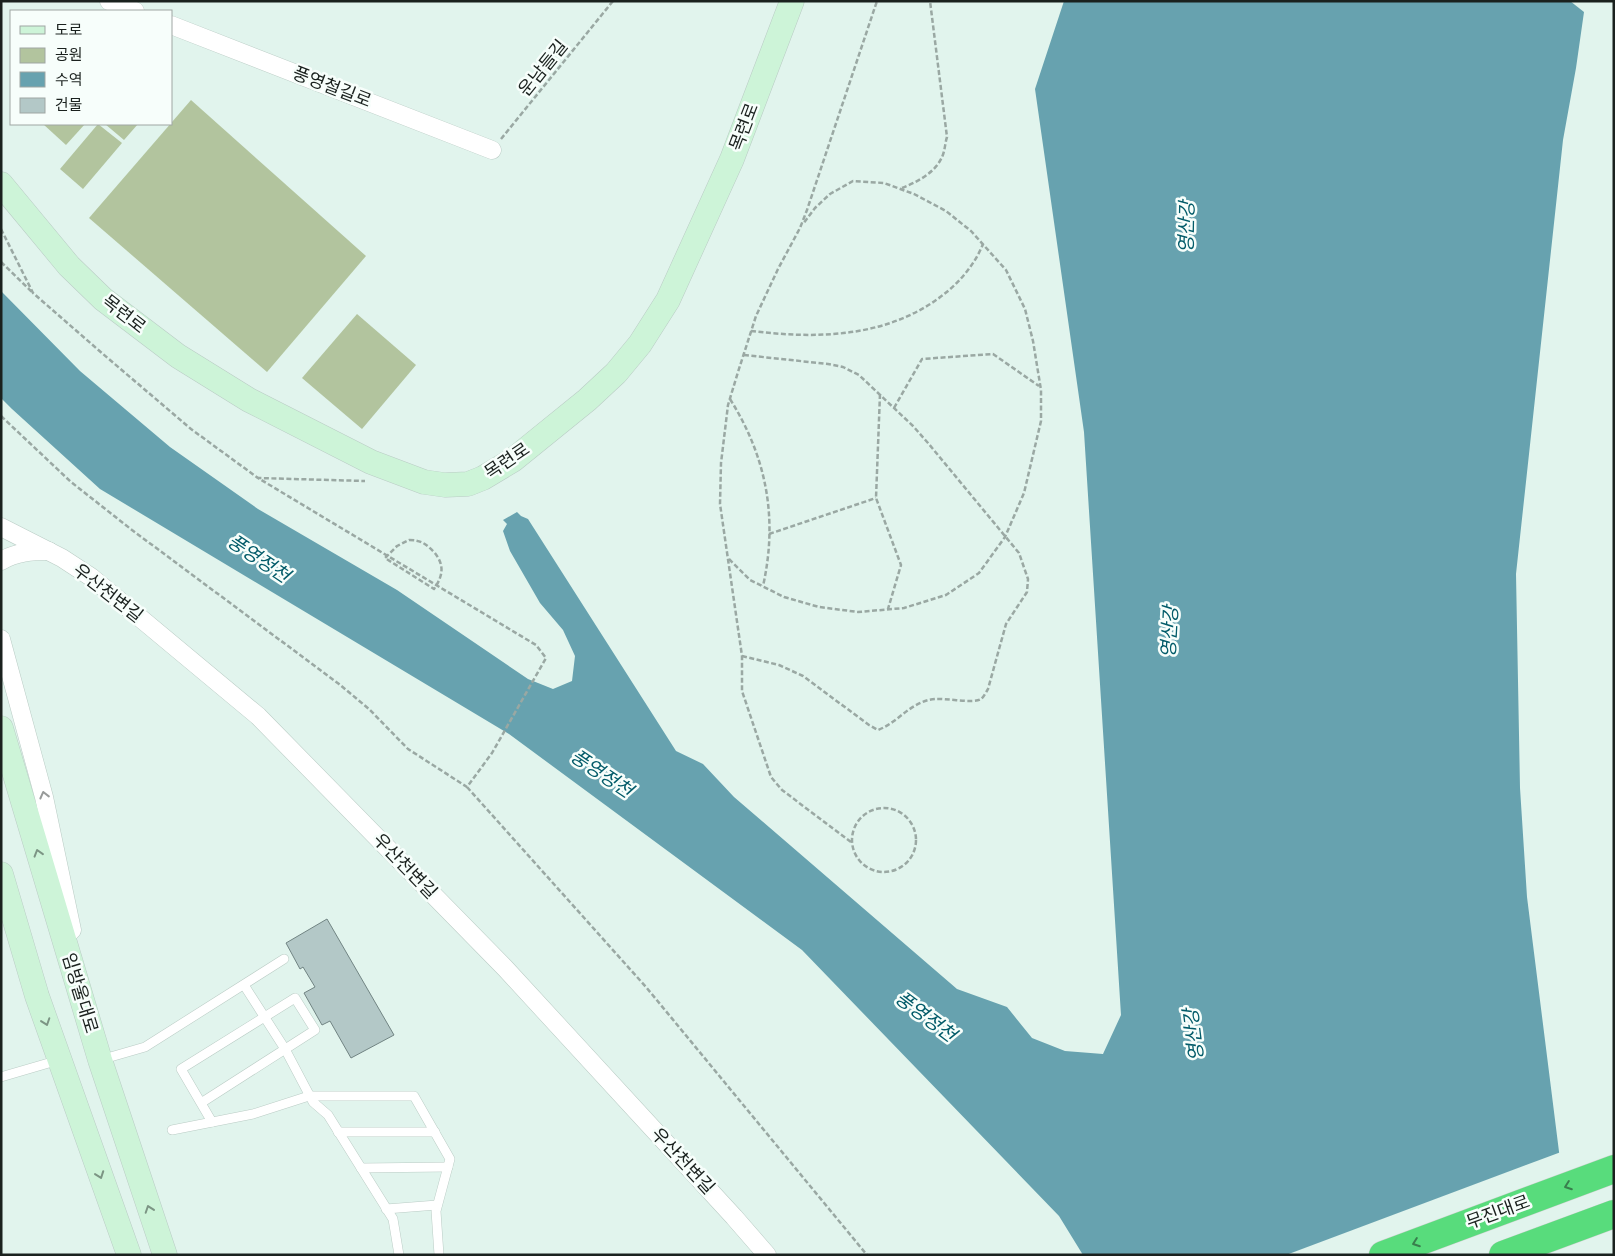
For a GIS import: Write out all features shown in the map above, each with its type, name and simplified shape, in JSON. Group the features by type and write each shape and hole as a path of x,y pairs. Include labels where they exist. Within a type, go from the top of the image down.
{"highway":[{"name":"무진대로","path":"1383,1255 1614,1169"},
{"path":"1503,1255 1614,1214"}],"street":[{"path":"110,1 132,10"},
{"name":"목련로","path":"1,184 82,279 103,299 178,356 249,400 371,462 424,482 445,485 468,484 484,478 513,460 587,400 616,373 640,344 668,300 732,159 792,1"},
{"name":"풍영철길로","path":"172,25 492,150"},
{"name":"우산천변길","path":"1,527 49,551 91,577 258,716 505,968 767,1255"},
{"path":"1,561 18,554 49,551"},
{"path":"1,639 44,797 98,1054"},
{"name":"임방울대로","path":"1,728 98,1054 165,1255"},
{"path":"1,874 37,996 128,1255"},
{"path":"1,915 37,996"}],"lane":[{"path":"98,1054 145,1047 284,958"},
{"path":"244,984 286,1049 309,1096 328,1115 393,1219 399,1255"},
{"path":"201,1103 315,1030 295,998 181,1069 212,1122"},
{"path":"1,1077 59,1060"},
{"path":"172,1130 253,1114 309,1096 414,1096 450,1160 436,1211 439,1255"},
{"path":"338,1132 435,1132"},
{"path":"361,1168 448,1168"},
{"path":"386,1209 437,1205"}],"path":[{"name":"운남들길","path":"492,150 613,1"},
{"path":"800,228 877,1"},
{"path":"900,189 917,181 935,168 943,156 947,137 930,1"},
{"path":"727,558 750,580 784,597 819,607 858,612 904,608 946,595 979,573 1005,537 1024,493 1041,421 1040,386 1033,340 1025,309 1006,270 971,231 946,211 914,194 884,183 853,181 830,194 815,208 800,228 778,269 756,316 730,399 721,463 721,513 727,558 742,656 742,691 771,777 782,790 851,842 853,852 858,861 866,868 875,872 885,873 895,871 904,866 912,858 916,847 916,836 912,825 905,816 896,810 884,808 873,810 863,815 854,827 851,842"},
{"path":"1,229 33,293"},
{"path":"751,331 811,335 846,333 887,325 928,306 956,285 979,255 983,244"},
{"path":"1,262 33,293 192,429 258,478 536,645 546,658 544,663 492,753 468,787"},
{"path":"894,408 922,359 993,354 1040,386"},
{"path":"742,656 779,665 803,676 878,730 886,727 918,703 935,698 974,701 982,698 988,689 1006,624 1027,592 1028,579 1019,553 928,443 913,426 859,375 843,367 828,364 743,355"},
{"path":"880,394 876,498 901,565 888,609"},
{"path":"730,399 749,432 758,454 765,484 769,534 767,569 763,586"},
{"path":"1,416 71,482 132,530 339,684 369,709 408,749 468,787 646,987 867,1255"},
{"path":"258,478 365,481"},
{"path":"769,534 876,498"},
{"path":"387,555 397,546 409,540 422,542 429,546 439,557 442,564 441,578 437,586"}],"green space":[{"path":"191,100 366,256 267,372 89,218 169,125 172,125 172,122"},
{"path":"44,125 84,125 66,145"},
{"path":"97,125 122,143 83,189 60,169"},
{"path":"106,125 137,125 124,140"},
{"path":"357,314 416,365 362,429 302,378"}],"water":[{"path":"1064,1 1570,1 1584,12 1563,140 1516,574 1520,788 1527,897 1572,1255 1083,1255 1059,1216 802,950 509,734 100,489 1,398 1,291 80,371 170,447 258,509 397,590 528,679 553,689 572,681 575,656 563,630 540,603 510,551 503,531 507,524 503,520 517,512 528,519 676,751 703,764 734,797 957,989 1007,1007 1032,1038 1065,1051 1103,1054 1121,1015 1084,432 1035,89"}],"pier":[{"path":"1561,1152 1574,1255 1286,1255"}],"building":[{"path":"327,919 394,1035 351,1058 330,1021 322,1025 304,993 315,987 303,967 300,969 286,943"}],"water label":[{"name":"영산강","path":"1186,227"},
{"name":"풍영정천","path":"259,558"},
{"name":"영산강","path":"1169,632"},
{"name":"풍영정천","path":"602,773"},
{"name":"풍영정천","path":"926,1016"},
{"name":"영산강","path":"1193,1035"}]}
